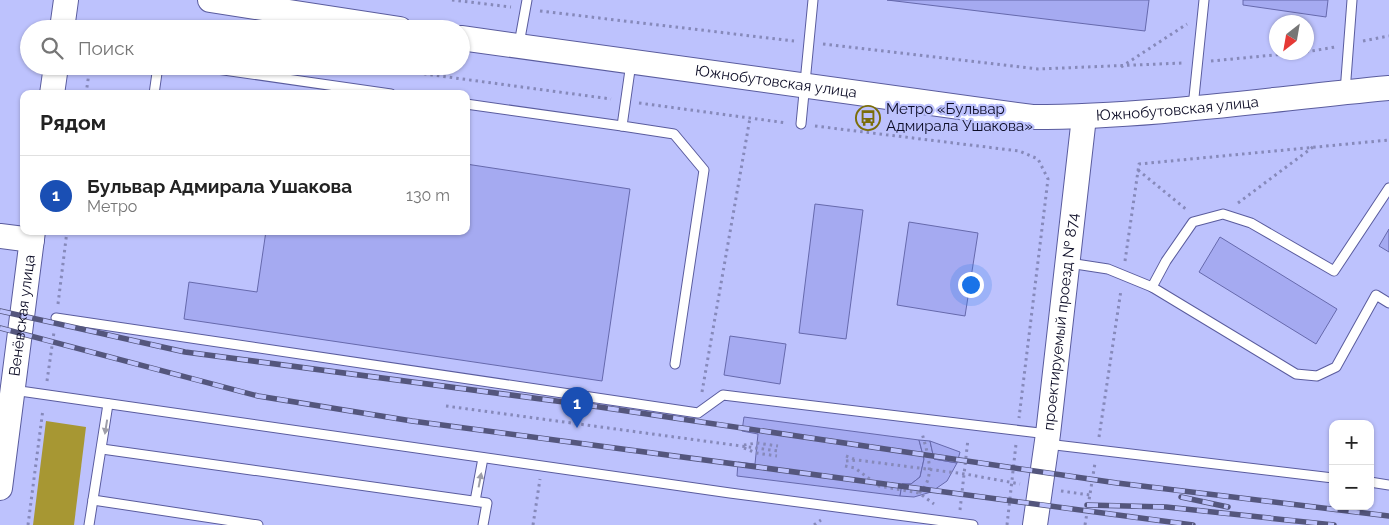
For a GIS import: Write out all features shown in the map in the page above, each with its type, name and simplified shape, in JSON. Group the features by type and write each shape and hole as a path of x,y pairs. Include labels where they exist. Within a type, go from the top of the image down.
{"street":[{"path":"63,20 66,0"},
{"path":"210,0 341,20"},
{"name":"Южнобутовская улица","path":"470,39 1032,117 1084,117 1192,109 1389,88"},
{"path":"53,90 55,75"},
{"name":"проектируемый проезд № 874","path":"1035,525 1047,439 1084,117"},
{"path":"0,236 33,236"},
{"name":"Венёвская улица","path":"0,488 33,236"}],"lane":[{"path":"801,124 813,0"},
{"path":"1192,109 1204,0"},
{"path":"1345,92 1352,0"},
{"path":"518,47 526,5"},
{"path":"622,126 631,63"},
{"path":"155,90 157,75"},
{"path":"259,75 363,90"},
{"path":"470,105 674,134 704,170 675,364"},
{"path":"1152,287 1166,261 1193,222 1223,214 1251,223 1334,270 1389,188"},
{"path":"1068,263 1108,270 1152,287 1296,374 1317,376 1336,367 1376,295 1389,303"},
{"path":"56,318 698,413 723,395 1018,432 1098,449 1329,478"},
{"path":"12,390 483,458 974,525"},
{"path":"89,525 108,404"},
{"path":"102,449 487,503 483,525"},
{"path":"475,501 483,458"},
{"path":"1374,483 1389,485"},
{"path":"93,500 258,525"}],"path":[{"path":"452,0 526,5 809,42 1038,69 1120,67 1269,55"},
{"path":"1120,67 1203,13"},
{"path":"87,90 89,75"},
{"path":"433,75 750,118 1019,151 1038,159 1048,179 1006,525"},
{"path":"698,413 750,118"},
{"path":"1085,525 1098,449 1139,164 1389,140"},
{"path":"1223,214 1314,147"},
{"path":"1138,170 1199,220"},
{"path":"446,406 778,451"},
{"path":"857,460 846,461 883,488 919,493 925,486 930,470 920,420"},
{"path":"958,523 970,426"},
{"path":"738,446 757,443 778,446"},
{"path":"738,446 756,453 777,456"},
{"path":"846,456 857,460 964,474 1011,483"},
{"path":"533,525 542,466"},
{"path":"845,466 856,468"}],"shaded area":[{"path":"46,421 86,427 74,525 33,525"}],"building":[{"path":"887,0 1149,0 1145,31"},
{"path":"1243,0 1328,0 1326,17 1243,5"},
{"path":"470,165 630,189 602,381 184,319 189,282 257,292 265,235 470,235"},
{"path":"815,204 863,210 846,339 799,333"},
{"path":"909,222 978,233 965,316 897,305"},
{"path":"1389,229 1389,252 1379,246"},
{"path":"1220,237 1337,309 1316,344 1199,272"},
{"path":"730,336 786,344 780,384 724,375"},
{"path":"744,417 919,440 924,459 920,477 911,484 902,484 900,496 737,476 738,462 755,464 758,434 742,431"},
{"path":"919,440 930,441 934,459 957,463 947,481 931,492 914,497 900,496 902,484 911,484 920,477 924,459"},
{"path":"930,441 960,452 957,463 934,459"}],"railway":[{"path":"0,311 185,352 579,404 1117,483 1389,516"},
{"path":"0,328 258,396 412,421 1193,525"},
{"path":"1181,497 1228,507"},
{"path":"1087,505 1166,507 1334,525"}],"place":[{"name":"Метро «Бульвар Адмирала Ушакова»","path":"868,118"},
{"name":"Бульвар Адмирала Ушакова","path":"577,428"}]}
